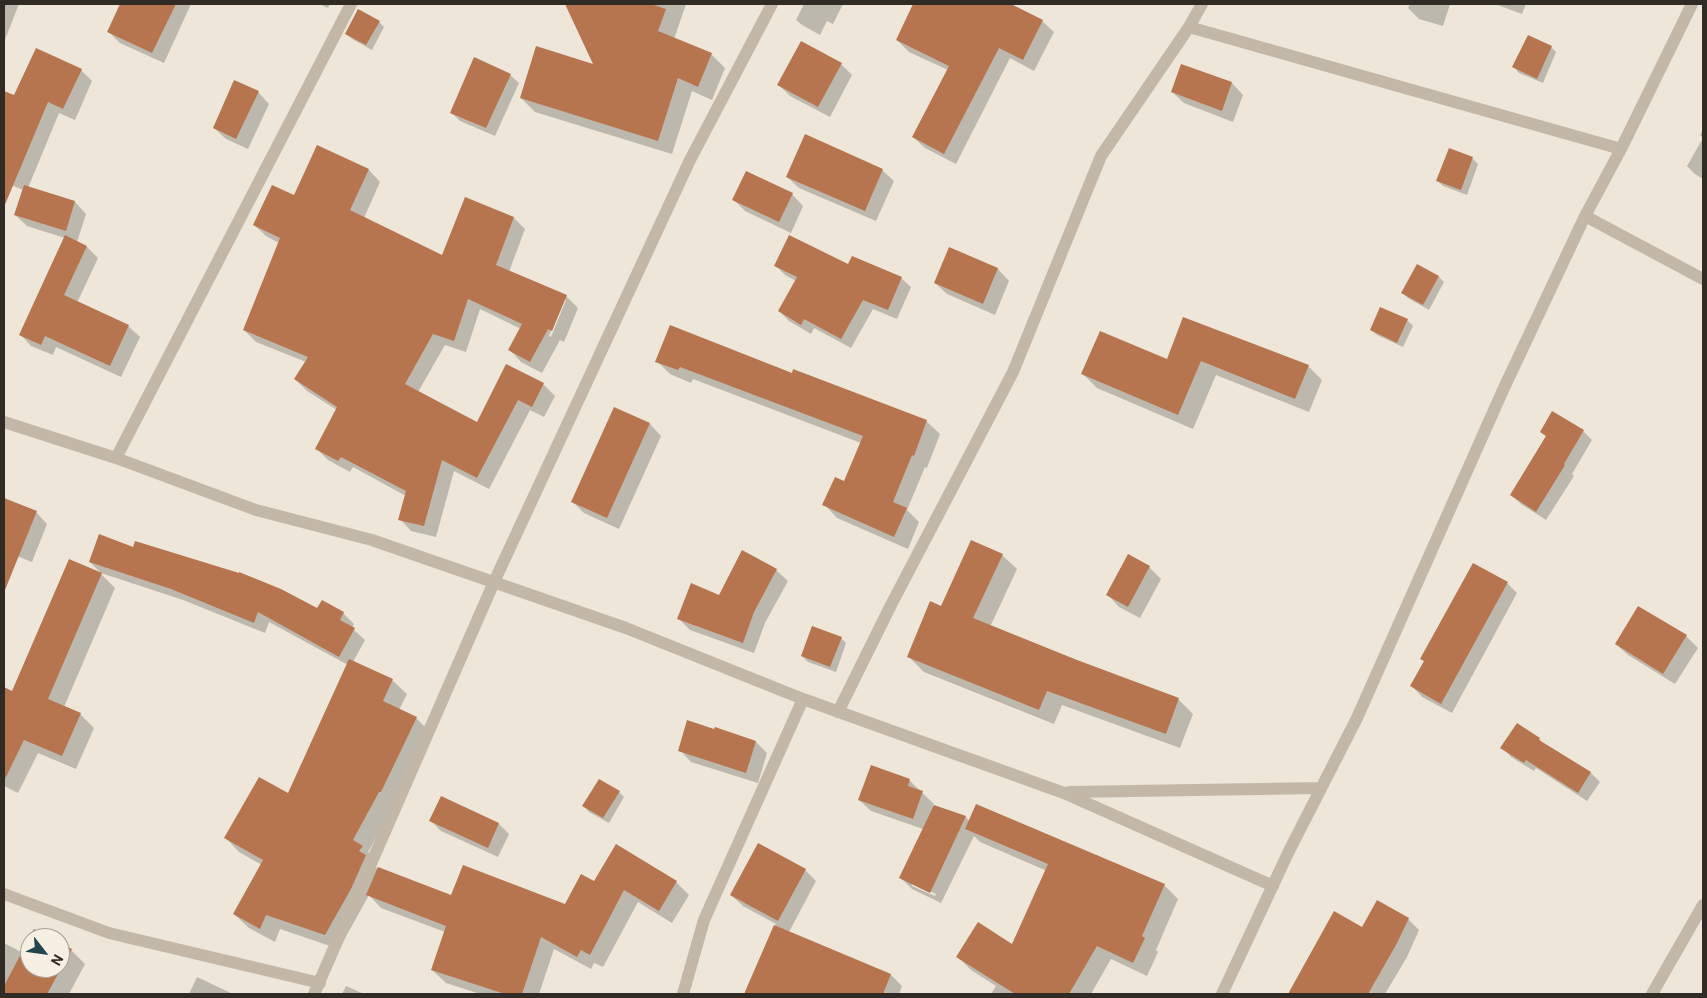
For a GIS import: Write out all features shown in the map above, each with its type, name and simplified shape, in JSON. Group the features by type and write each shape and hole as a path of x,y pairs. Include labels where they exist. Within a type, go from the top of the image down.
{"street":[{"path":"116,458 350,4"},
{"path":"314,994 494,582 690,160 772,4"},
{"path":"838,712 891,605 1013,372 1101,156 1189,27 1202,4"},
{"path":"1222,994 1272,886 1357,718 1503,390 1586,216 1692,4"},
{"path":"1189,27 1621,149"},
{"path":"1586,216 1703,279"},
{"path":"4,422 116,458 256,510 372,540 626,628 803,700 1064,792 1272,886"},
{"path":"683,994 704,920 803,700"},
{"path":"1064,792 1321,788"},
{"path":"4,894 109,933 320,983"},
{"path":"1652,994 1703,905"}],"building":[{"path":"120,4 176,4 152,53 107,32"},
{"path":"565,4 651,4 666,9 658,31 712,53 698,87 678,78 658,141 520,98 536,46 593,64"},
{"path":"913,4 1011,4 1043,20 1023,60 999,48 944,154 912,137 949,66 896,40"},
{"path":"358,9 380,21 366,45 345,34"},
{"path":"1528,35 1552,46 1537,79 1512,67"},
{"path":"801,41 842,63 818,107 777,85"},
{"path":"36,48 82,69 63,109 48,102 4,207 4,91 14,95"},
{"path":"474,57 511,74 486,128 450,113"},
{"path":"1181,64 1232,82 1222,111 1171,92"},
{"path":"234,80 259,91 236,139 213,128"},
{"path":"805,134 883,169 865,211 786,177"},
{"path":"317,145 369,169 350,210 442,255 465,197 514,217 496,265 567,295 552,331 548,329 530,362 508,350 522,324 468,299 454,341 433,334 405,384 477,422 506,364 544,383 532,407 518,400 477,478 442,460 424,526 398,520 406,491 341,457 338,461 315,449 337,407 294,379 308,357 243,330 280,238 253,225 272,185 294,195"},
{"path":"1449,148 1473,157 1461,190 1436,181"},
{"path":"746,171 793,193 779,222 732,200"},
{"path":"24,185 75,201 66,231 14,215"},
{"path":"65,235 87,246 64,295 129,325 110,366 45,336 41,345 19,335"},
{"path":"789,235 848,264 852,256 902,277 888,310 863,300 841,339 804,319 801,325 778,311 797,277 774,266"},
{"path":"949,247 998,268 983,304 934,283"},
{"path":"1417,264 1439,276 1423,305 1401,293"},
{"path":"1380,307 1408,319 1397,343 1370,330"},
{"path":"1183,317 1309,365 1295,399 1201,361 1178,415 1081,374 1100,331 1167,359"},
{"path":"670,325 792,373 793,369 927,420 914,456 912,455 893,502 907,508 894,537 822,505 835,477 844,481 863,436 680,367 678,370 655,362"},
{"path":"614,407 650,423 607,518 571,502"},
{"path":"1552,411 1584,430 1536,512 1510,495 1546,436 1540,432"},
{"path":"4,498 37,511 5,590 4,589"},
{"path":"99,534 133,547 135,541 239,572 281,589 317,608 322,600 344,612 340,620 355,628 339,657 258,612 254,623 171,589 89,562"},
{"path":"971,540 1003,554 973,618 1077,660 1179,698 1166,734 1047,691 1039,710 907,657 930,601 941,606"},
{"path":"742,550 777,569 754,612 743,643 677,619 691,583 719,595"},
{"path":"1128,554 1150,566 1128,607 1106,595"},
{"path":"69,559 102,573 48,699 81,713 62,756 24,740 4,781 4,687 12,691"},
{"path":"1473,563 1508,582 1441,704 1410,686 1424,661 1420,659"},
{"path":"1638,606 1687,635 1663,674 1615,644"},
{"path":"812,626 842,637 830,667 801,656"},
{"path":"349,659 393,679 383,701 417,717 381,792 379,792 353,840 363,846 359,851 366,855 351,889 325,935 266,915 260,929 233,914 263,860 224,838 259,777 288,793"},
{"path":"687,720 756,741 746,773 678,751"},
{"path":"1517,723 1540,738 1539,740 1591,772 1578,793 1526,760 1524,763 1500,748"},
{"path":"871,765 910,779 908,786 923,791 913,819 858,800"},
{"path":"599,779 620,791 603,818 582,806"},
{"path":"441,796 499,823 488,848 429,821"},
{"path":"976,804 1165,884 1142,936 1145,938 1133,963 1097,946 1069,994 1015,994 956,957 978,922 1012,944 1048,864 965,829"},
{"path":"934,805 966,816 930,893 899,878"},
{"path":"758,843 806,869 778,921 730,895"},
{"path":"616,844 677,881 659,911 624,890 590,955 581,950 577,957 541,937 522,994 505,994 431,970 446,926 366,895 378,867 451,895 463,865 565,904 581,874 594,881"},
{"path":"1377,900 1409,918 1368,994 1288,994 1334,911 1362,927"},
{"path":"774,925 891,974 883,994 744,994"},
{"path":"20,956 20,978 56,978 47,994 4,994 4,986"}]}
